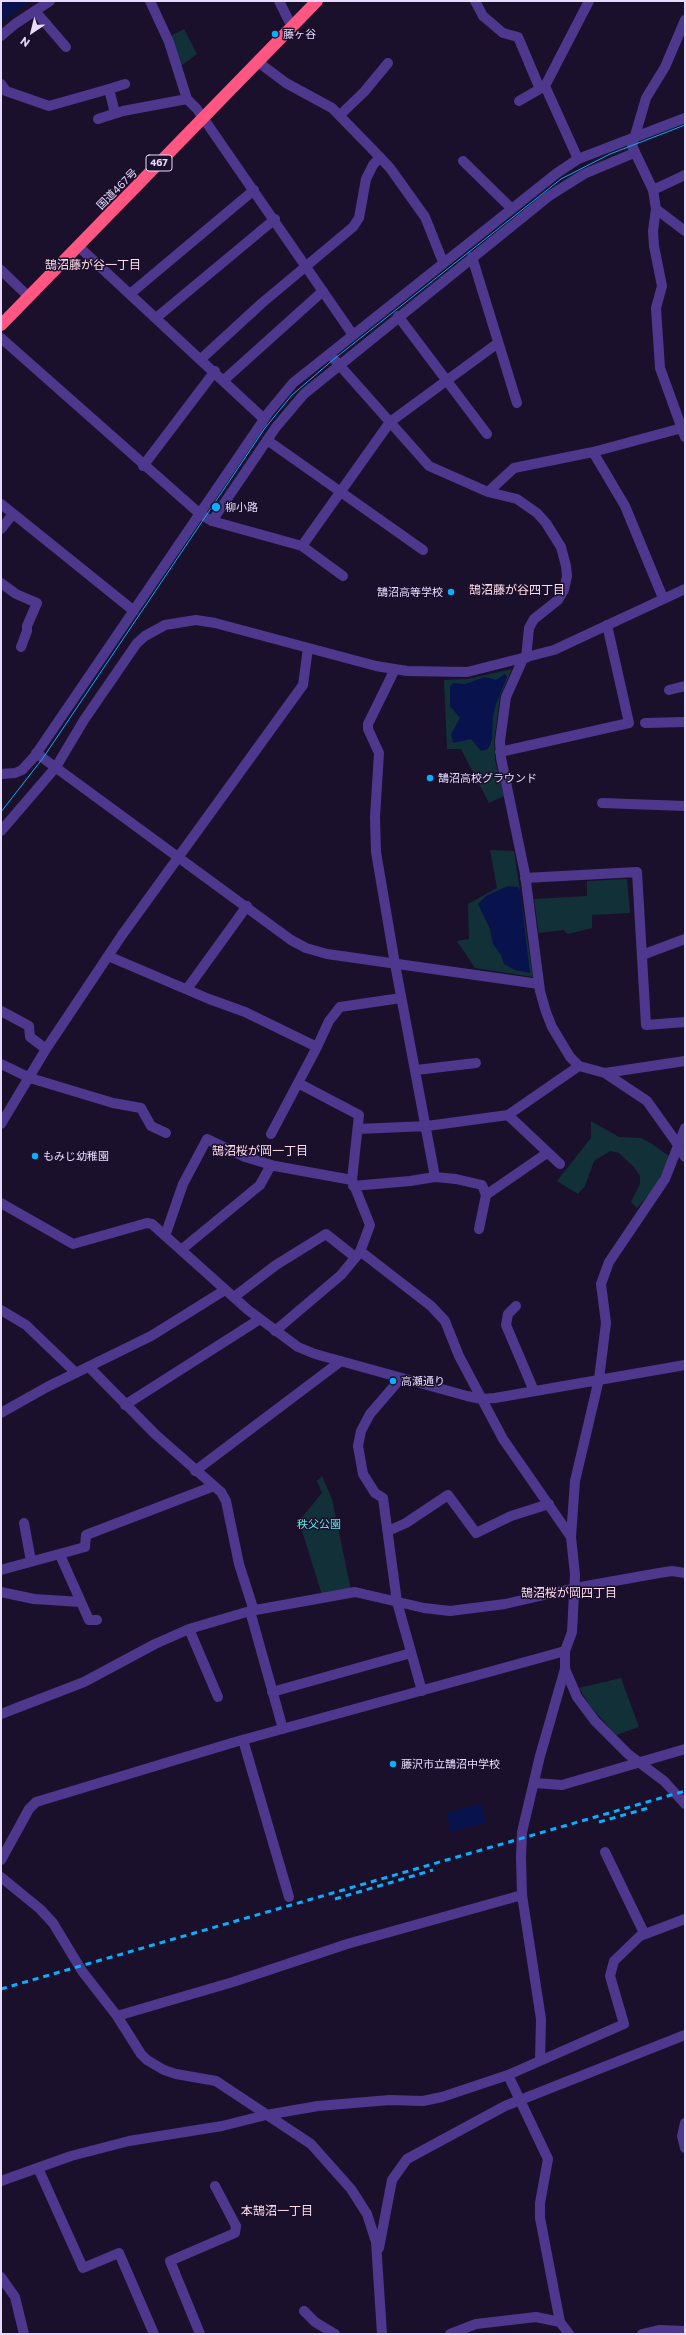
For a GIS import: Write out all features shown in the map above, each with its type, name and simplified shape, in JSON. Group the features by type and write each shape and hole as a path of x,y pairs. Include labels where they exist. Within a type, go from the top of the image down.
{"highway":[{"name":"国道467号","path":"1,325 204,119 317,1"}],"street":[{"path":"1,36 15,24 50,1"},
{"path":"150,1 169,42 187,99 204,119 254,190 353,335"},
{"path":"279,1 292,27"},
{"path":"475,1 484,16 503,33 518,37 578,159"},
{"path":"519,101 542,87 588,1"},
{"path":"35,11 66,47"},
{"path":"488,492 514,468 684,433 682,417 660,368 656,308 662,286 652,231 656,209 653,190 632,146 646,98 665,67 685,20"},
{"path":"258,62 286,83 328,105 340,115 380,157 425,217 443,262"},
{"path":"340,115 364,92 388,62"},
{"path":"2,89 49,106 125,84"},
{"path":"109,89 115,113"},
{"path":"98,119 115,113 187,99"},
{"path":"1,774 15,773 22,770 36,753 264,419 286,391 329,354 443,262 511,208 578,159 685,118"},
{"path":"212,521 267,440 298,400 338,364 565,185 592,169 634,152"},
{"path":"202,359 306,265 346,234 357,222 366,179 373,165 380,157"},
{"path":"463,161 511,208"},
{"path":"653,190 685,175"},
{"path":"130,294 254,190"},
{"path":"656,209 685,231"},
{"path":"156,318 274,219"},
{"path":"79,246 202,359 264,419"},
{"path":"472,257 517,403"},
{"path":"1,270 29,297"},
{"path":"224,380 323,291"},
{"path":"398,316 487,434"},
{"path":"1,338 143,466 200,514 212,521 302,546 343,576"},
{"path":"302,546 390,422 498,343"},
{"path":"329,354 430,466 488,492 517,499 537,513 546,523 561,547 567,576 564,590 558,600 534,619 529,628 525,659 506,697 502,714 500,752 525,878 539,984 552,1027 570,1057 579,1066 605,1073 647,1101 678,1145 685,1158"},
{"path":"143,466 215,372"},
{"path":"267,440 423,550"},
{"path":"593,452 625,506 663,598"},
{"path":"1,504 134,611"},
{"path":"1,529 13,514"},
{"path":"1,583 16,594 37,603 26,626 27,631 21,648"},
{"path":"1,831 56,767 84,720 137,643 145,636 165,625 196,620 215,623 395,669 439,673 468,672 525,659 554,650 685,589"},
{"path":"500,752 629,723 607,625"},
{"path":"1,1124 30,1078 46,1049 108,956 303,686 308,648"},
{"path":"395,669 368,724 368,729 379,753 375,817 376,852 394,964 427,1126 435,1177"},
{"path":"669,690 685,686"},
{"path":"645,723 685,722"},
{"path":"36,753 247,906 291,940 306,948 326,954 539,984"},
{"path":"602,803 685,806"},
{"path":"525,878 637,872 646,1025 685,1022"},
{"path":"186,989 247,906"},
{"path":"642,955 685,939"},
{"path":"108,956 232,1009 245,1012 317,1047"},
{"path":"271,1134 329,1021 340,1007 401,998"},
{"path":"1,1011 29,1026 30,1037 46,1049"},
{"path":"605,1073 685,1061"},
{"path":"416,1070 476,1063"},
{"path":"1,1064 30,1078 113,1103 141,1108 151,1126 166,1134"},
{"path":"358,1129 427,1126 508,1115 579,1066"},
{"path":"275,1331 336,1280 358,1254 370,1225 352,1183 359,1115 298,1083"},
{"path":"508,1115 560,1164"},
{"path":"540,2060 541,2019 522,1895 520,1857 522,1832 565,1669 565,1651 572,1632 575,1588 571,1537 575,1481 599,1380 606,1323 601,1284 609,1262 666,1179 685,1128"},
{"path":"165,1236 183,1184 206,1139 245,1157 271,1165 352,1183 410,1181 435,1177 456,1179 482,1186 486,1195 479,1229"},
{"path":"486,1195 547,1153"},
{"path":"181,1250 260,1185 271,1165"},
{"path":"1,1203 73,1244 147,1223 165,1236 260,1319 298,1347 401,1378 482,1399 685,1365"},
{"path":"234,1297 276,1265 326,1234 358,1254 439,1314 445,1321 459,1356 503,1439 571,1537"},
{"path":"1,1413 151,1336 225,1290"},
{"path":"516,1306 508,1314 506,1325 534,1391"},
{"path":"1,1310 26,1325 76,1374"},
{"path":"125,1405 260,1319"},
{"path":"195,1471 341,1361"},
{"path":"89,1367 125,1405 195,1471 221,1492 226,1501 239,1564 283,1729"},
{"path":"401,1378 370,1414 358,1446 363,1474 375,1493 383,1498 397,1602 422,1691"},
{"path":"1,1570 85,1547 86,1535 214,1486"},
{"path":"388,1531 406,1523 448,1495 476,1533 511,1516 549,1504"},
{"path":"24,1523 31,1561"},
{"path":"60,1555 89,1620 97,1620"},
{"path":"1,1714 84,1682 153,1642 189,1629 252,1611 355,1592 397,1602 450,1611 504,1604 575,1588 660,1573 685,1573"},
{"path":"1,1592 42,1600 81,1602"},
{"path":"189,1629 218,1697"},
{"path":"1,1860 29,1809 36,1802 242,1740 565,1651"},
{"path":"272,1692 411,1653"},
{"path":"565,1669 577,1697 585,1710 608,1735 640,1763 664,1781 685,1804"},
{"path":"242,1740 289,1897"},
{"path":"535,1783 562,1785 685,1749"},
{"path":"605,1852 644,1933"},
{"path":"1,1876 40,1909 53,1924 94,1987 118,2016 140,2054 152,2064 176,2074 216,2081 311,2144 351,2189 371,2223 378,2254 382,2334"},
{"path":"118,2016 233,1982 347,1944 522,1895"},
{"path":"1,2181 71,2156 129,2141 222,2126 266,2115 318,2106 390,2100 423,2100 442,2097 508,2075 624,2024 610,1976 611,1969 616,1958 644,1933 685,1919"},
{"path":"378,2254 392,2180 402,2164 414,2155 479,2119 685,2035"},
{"path":"508,2075 519,2102 548,2159 540,2203 540,2218 560,2322 569,2334"},
{"path":"685,2123 682,2136 685,2148"},
{"path":"38,2168 82,2268 119,2253 154,2334"},
{"path":"200,2334 170,2261 234,2233 236,2226 215,2186"},
{"path":"1,2276 14,2297 24,2334"},
{"path":"304,2311 315,2322 335,2334"},
{"path":"450,2334 476,2324 515,2319 536,2317 560,2322"},
{"path":"642,2334 660,2330 685,2331"}],"green space":[{"path":"184,29 197,54 178,68 167,38"},
{"path":"512,669 500,696 494,741 495,760 504,796 489,803 461,749 447,749 444,680 468,679"},
{"path":"490,850 514,851 533,977 475,968 457,941 469,939 468,904 497,888"},
{"path":"627,879 630,913 592,915 592,928 568,934 564,930 539,933 534,899 587,896 587,881"},
{"path":"591,1121 619,1137 641,1138 669,1156 657,1185 637,1208 631,1202 640,1184 640,1176 634,1167 619,1153 610,1151 594,1161 585,1186 578,1194 557,1181 591,1138"},
{"name":"秩父公園","path":"322,1476 332,1499 351,1590 323,1598 299,1521 322,1493 317,1481"},
{"path":"621,1678 639,1727 616,1735 590,1706 579,1688"}],"shaded area":[{"path":"1,1 30,1 1,22"},
{"path":"505,674 507,677 496,704 493,716 492,740 488,749 481,751 471,739 453,743 451,734 460,718 450,706 450,686 454,683 465,684 485,677 496,680"},
{"path":"508,886 518,887 520,890 530,973 515,970 504,964 501,955 493,944 490,929 478,904 486,896"},
{"path":"481,1804 486,1823 451,1832 446,1813"}],"tram line":[{"path":"1,812 43,758 265,428 292,395 334,359 561,179 610,154 685,125"}],"railway":[{"path":"1,1989 685,1791"},
{"path":"599,1822 652,1807"},
{"path":"335,1899 433,1870"}],"place":[{"name":"藤ヶ谷","path":"275,34"},
{"name":"柳小路","path":"216,507"},
{"name":"鵠沼高等学校","path":"451,592"},
{"name":"鵠沼高校グラウンド","path":"430,778"},
{"name":"もみじ幼稚園","path":"35,1156"},
{"name":"高瀬通り","path":"393,1381"},
{"name":"藤沢市立鵠沼中学校","path":"393,1764"}],"district":[{"name":"鵠沼藤が谷一丁目","path":"93,265"},
{"name":"鵠沼藤が谷四丁目","path":"517,590"},
{"name":"鵠沼桜が岡一丁目","path":"260,1151"},
{"name":"鵠沼桜が岡四丁目","path":"569,1593"},
{"name":"本鵠沼一丁目","path":"277,2211"}]}
